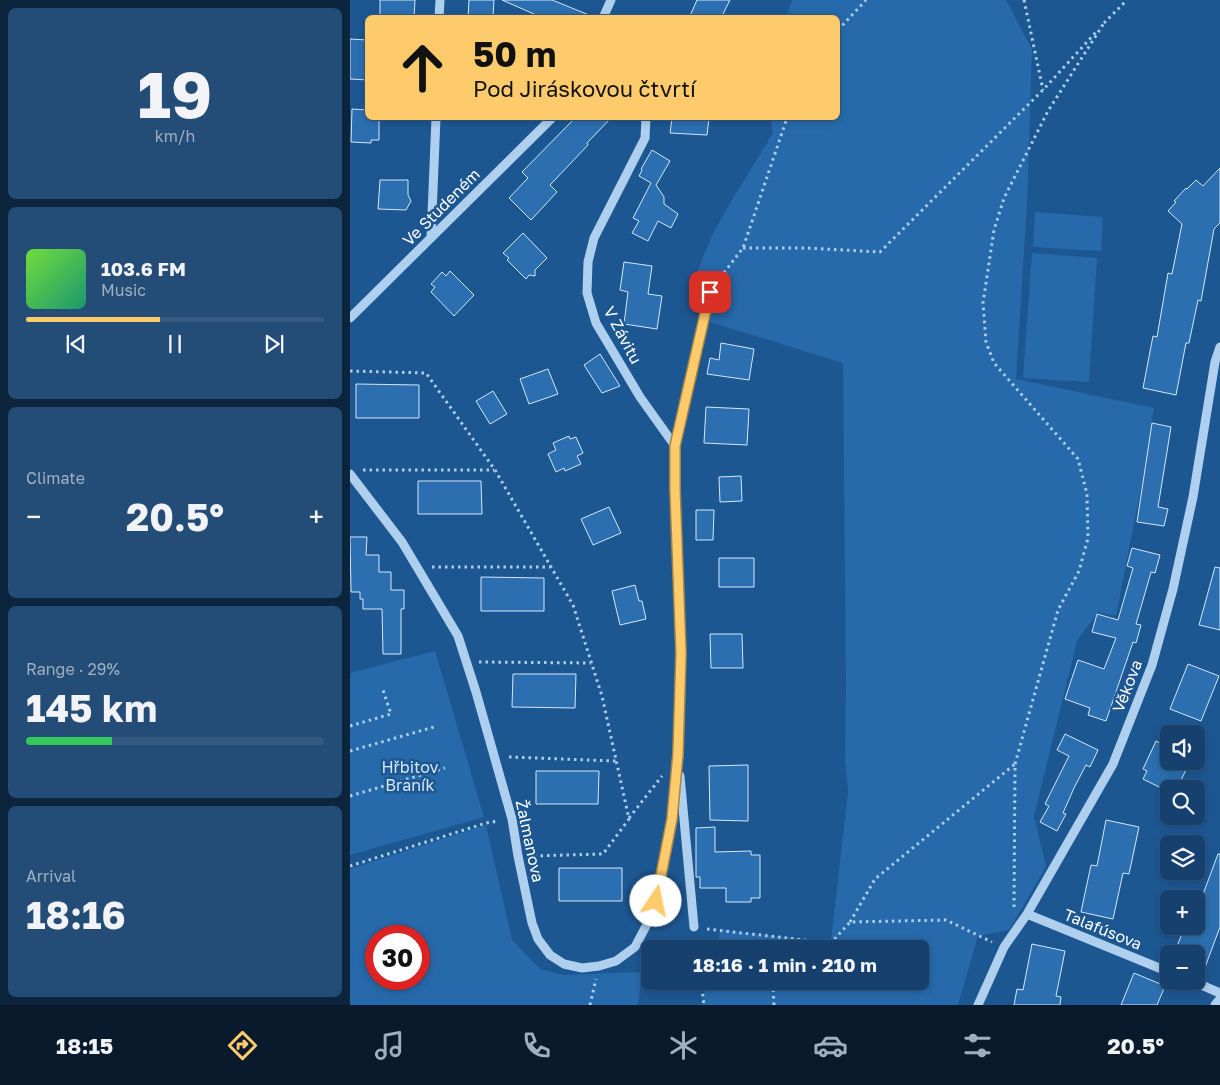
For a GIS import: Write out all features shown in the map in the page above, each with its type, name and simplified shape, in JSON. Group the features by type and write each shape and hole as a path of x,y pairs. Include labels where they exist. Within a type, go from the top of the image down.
{"street":[{"path":"440,0 440,15"},
{"path":"605,15 611,0"},
{"path":"431,238 436,120"},
{"name":"Ve Studeném","path":"350,318 550,120"},
{"name":"V Závitu","path":"646,120 645,138 594,238 588,262 587,293 596,323 640,397 675,446"},
{"path":"694,927 678,754 681,653 675,446 710,292"},
{"name":"Věkova","path":"978,1005 1004,947 1027,914 1113,764 1152,665 1173,589 1193,497 1215,362 1220,347"},
{"name":"Žalmanova","path":"350,474 402,542 458,636 512,818 532,923 538,939 550,954 564,964 582,968 616,961 634,947 646,926 656,901 672,819 678,754"},
{"name":"Talafúsova","path":"1027,914 1160,968"},
{"path":"1205,987 1220,993"},
{"path":"1216,1005 1220,999"}],"path":[{"path":"840,28 866,0"},
{"path":"1024,0 1043,90"},
{"path":"743,248 806,248 880,252 1043,90 1127,0"},
{"path":"1014,932 1015,764 1058,610 1079,571 1088,538 1087,494 1078,459 994,363 986,342 983,304 994,230 1004,198 1048,110 1104,23"},
{"path":"710,292 743,248 786,120"},
{"path":"350,371 426,373 495,470 573,604 602,696 629,819"},
{"path":"360,470 495,470"},
{"path":"418,567 551,567"},
{"path":"466,662 591,662"},
{"path":"350,726 391,714 382,687"},
{"path":"350,751 434,727"},
{"path":"494,757 616,761"},
{"path":"694,927 831,943 850,922 875,879 1015,764"},
{"path":"350,796 445,768"},
{"path":"518,856 603,854 662,775"},
{"path":"350,866 486,823"},
{"path":"850,922 946,920 1004,947"},
{"path":"590,1005 599,966"},
{"path":"702,990 704,1005"},
{"path":"773,990 774,1005"}],"green space":[{"path":"792,0 1006,0 1032,49 1027,204 1016,379 1154,408 1143,477 1116,616 1098,612 1077,641 1034,816 1046,867 1009,930 978,936 958,1005 701,1005 705,990 929,990 929,940 831,940 848,792 845,756 843,363 710,322 701,291 705,277 696,275 712,235 773,133 771,120 840,120 840,15 787,15"},
{"path":"1035,212 1103,217 1101,251 1033,247"},
{"path":"1032,253 1097,258 1089,382 1023,378"},
{"name":"Hřbitov Braník","path":"435,651 484,817 350,855 350,673"},
{"path":"486,825 512,940 540,969 563,975 641,972 638,1005 350,1005 350,869"},
{"path":"721,929 820,940 718,940"}],"building":[{"path":"380,0 415,0 414,15 380,15"},
{"path":"469,0 494,0 493,15 468,15"},
{"path":"502,0 552,0 589,15 536,15"},
{"path":"697,0 730,0 722,15 690,15"},
{"path":"350,39 365,40 365,80 350,79"},
{"path":"352,109 365,110 365,120 379,120 379,140 371,140 371,143 351,142"},
{"path":"573,120 609,120 550,185 557,192 531,220 509,198 528,178 522,172"},
{"path":"672,120 709,120 707,135 670,133"},
{"path":"652,150 670,161 656,185 664,197 664,204 678,214 671,228 658,221 648,241 632,233 639,221 633,218 651,183 639,176"},
{"path":"1220,168 1220,223 1214,229 1201,301 1198,300 1189,343 1186,343 1176,395 1143,388 1153,336 1157,337 1168,273 1172,274 1182,224 1168,211 1186,188 1196,180 1203,186"},
{"path":"380,180 408,180 408,195 411,201 406,210 378,209"},
{"path":"523,233 547,258 535,270 535,276 529,275 526,279 507,260 509,258 503,253"},
{"path":"624,262 652,266 648,294 662,296 657,329 624,324 628,292 620,290"},
{"path":"450,271 474,295 454,316 431,292 435,287 431,284 442,272 446,276"},
{"path":"721,343 754,349 749,380 707,374 710,358 719,360"},
{"path":"600,354 620,386 602,393 584,365"},
{"path":"548,369 558,394 529,404 520,379"},
{"path":"356,384 419,385 419,418 356,418"},
{"path":"493,391 507,414 490,424 476,401"},
{"path":"706,407 749,409 747,445 704,443"},
{"path":"1152,423 1171,427 1158,507 1168,509 1164,526 1137,522"},
{"path":"569,436 570,439 576,437 583,453 577,456 581,464 565,471 564,468 556,472 548,454 556,450 553,443"},
{"path":"741,476 742,501 720,502 719,477"},
{"path":"418,481 481,481 482,514 418,514"},
{"path":"609,507 621,533 593,545 581,519"},
{"path":"696,510 714,510 713,540 696,540"},
{"path":"350,537 367,537 366,555 379,555 379,572 391,572 391,590 404,590 404,609 401,609 401,654 383,654 382,609 363,609 363,599 360,599 360,592 351,592"},
{"path":"1132,548 1160,555 1155,573 1151,572 1136,624 1141,625 1136,643 1133,642 1106,721 1088,715 1090,708 1065,699 1078,660 1104,669 1116,638 1092,632 1097,614 1118,620 1133,568 1127,566"},
{"path":"719,558 754,558 754,587 719,587"},
{"path":"1215,567 1220,568 1220,630 1199,625"},
{"path":"481,577 544,578 544,611 481,611"},
{"path":"635,585 639,601 642,601 646,619 620,625 612,591"},
{"path":"710,634 742,634 743,668 711,668"},
{"path":"1188,664 1219,676 1201,721 1170,709"},
{"path":"513,674 576,674 575,708 512,707"},
{"path":"1065,734 1098,750 1090,767 1086,765 1074,788 1063,813 1066,814 1057,831 1040,822 1049,806 1045,804 1069,756 1057,750"},
{"path":"1156,741 1160,743 1160,770 1186,770 1181,780 1160,780 1160,788 1143,779 1147,771 1143,769"},
{"path":"748,765 748,821 710,820 709,766"},
{"path":"536,771 599,771 598,804 536,804"},
{"path":"1106,820 1139,827 1129,874 1123,873 1113,919 1081,912 1091,865 1097,866"},
{"path":"715,827 715,852 751,851 751,855 760,855 760,898 751,898 751,902 726,902 726,888 700,888 700,877 696,877 696,828"},
{"path":"1218,854 1220,854 1220,927 1205,967 1205,945 1178,945 1181,935 1205,935 1205,890"},
{"path":"559,868 622,868 622,901 559,901"},
{"path":"1032,944 1065,951 1056,996 1061,997 1060,1005 1014,1005 1017,989 1023,990"},
{"path":"1134,973 1160,984 1160,990 1163,990 1157,1005 1121,1005"}],"route":[{"path":"656,901 672,819 678,754 681,653 675,446 710,292"}]}
